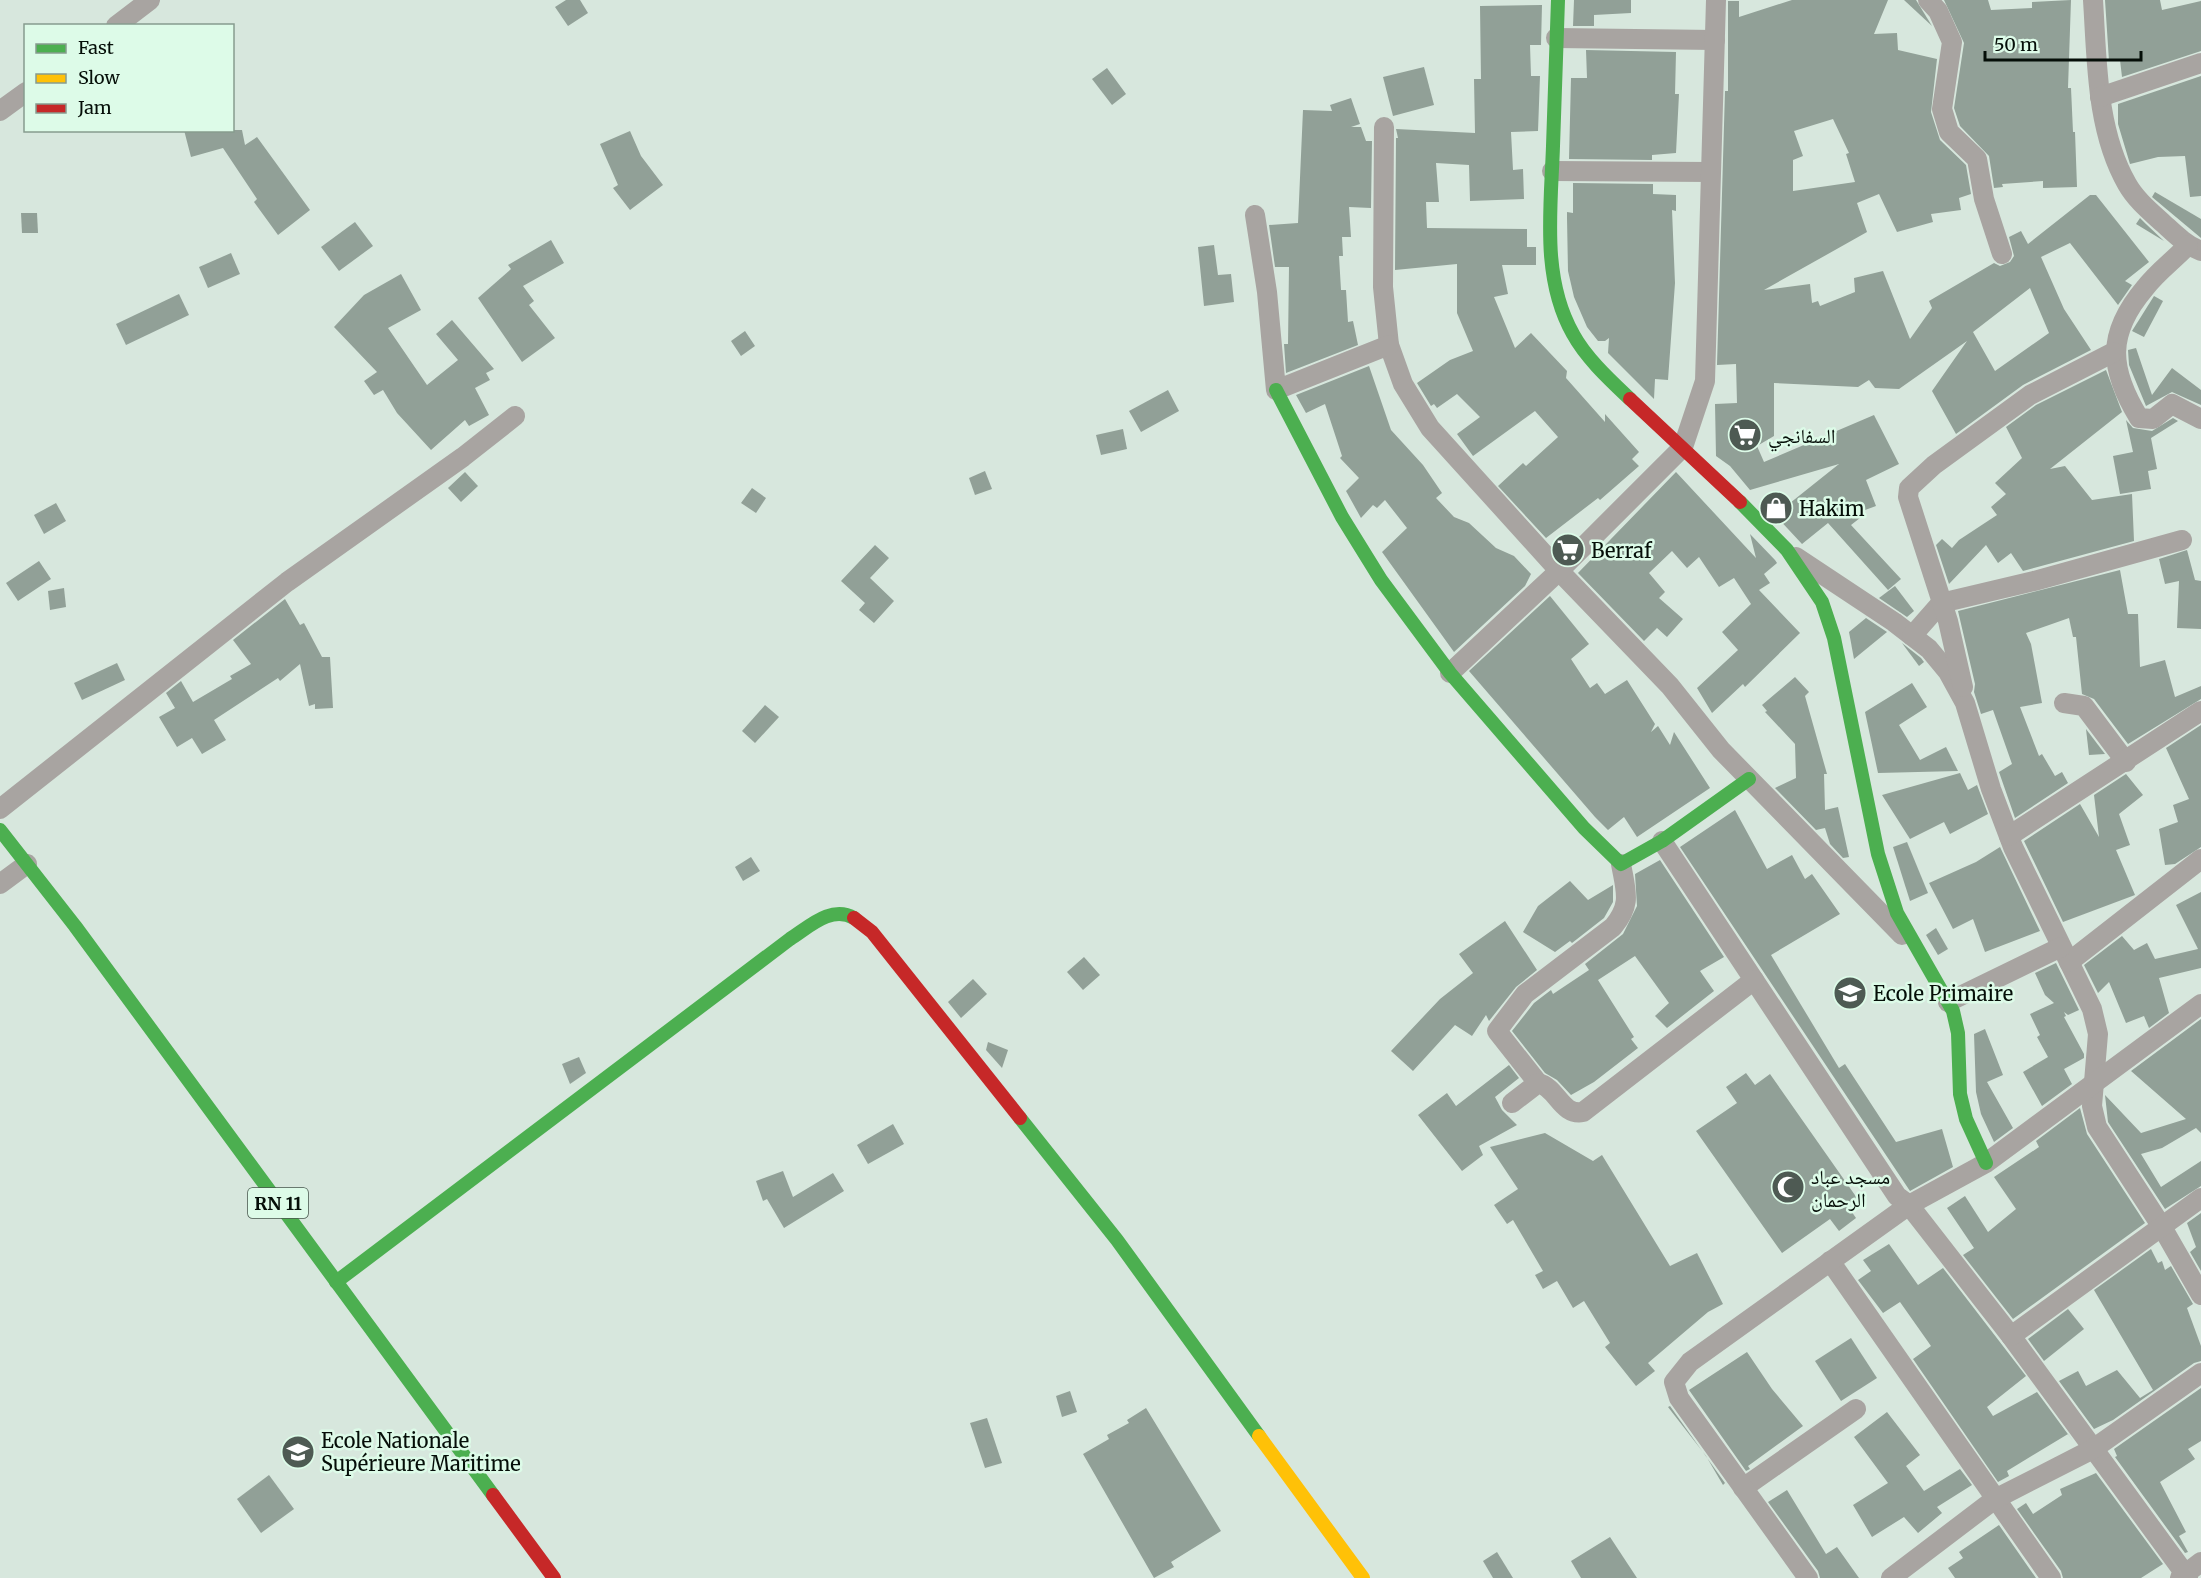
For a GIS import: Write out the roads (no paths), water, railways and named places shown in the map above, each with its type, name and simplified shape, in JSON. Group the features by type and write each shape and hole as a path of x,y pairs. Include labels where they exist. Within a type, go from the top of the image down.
{"street":[{"path":"119,24 150,0"},
{"path":"1558,0 1552,171 1552,273 1559,302 1573,335 1611,381 1683,447 1787,550 1929,649 1948,672 1969,717"},
{"path":"1450,673 1559,571 1683,447 1705,381 1716,0"},
{"path":"1928,0 1938,12 1952,42 1942,109 1949,132 1977,159 1984,199 2002,254"},
{"path":"2092,0 2100,97 2118,166 2128,186 2141,203 2194,248 2146,286 2133,303 2114,352 2119,378 2139,418 2153,419 2172,404 2201,419"},
{"path":"1556,38 1715,40"},
{"path":"2100,97 2201,63"},
{"path":"0,111 24,93"},
{"path":"1384,126 1383,287 1389,345 1403,384 1430,428 1559,571 1671,686 1721,750 1915,948"},
{"path":"1552,171 1710,172"},
{"path":"1255,214 1267,292 1276,390 1342,517 1381,580 1450,673 1584,828 1621,864 1627,899 1623,915 1613,927 1525,994 1497,1031 1538,1083 1548,1088 1568,1110 1576,1113 1583,1112 1754,980"},
{"path":"1276,390 1389,345"},
{"path":"2104,1066 2092,1009 2008,836 1969,717 1948,621 1908,497 1909,488 1934,465 2030,395 2114,352"},
{"path":"0,809 287,582 463,457 515,416"},
{"path":"1912,636 1941,603 2034,581 2182,540"},
{"path":"1787,550 1822,602 1834,638 1878,854 1897,913 1953,1011 1958,1033 1960,1094 1966,1119 1986,1163"},
{"path":"2064,703 2084,706 2126,762"},
{"path":"2008,836 2126,762 2201,711"},
{"path":"1621,864 1662,841 1749,779"},
{"name":"RN 11","path":"0,830 554,1578"},
{"path":"1662,841 1897,1196 1909,1204 2011,1336 2184,1577 2201,1562"},
{"path":"1948,1002 2065,954 2201,859"},
{"path":"0,884 27,864"},
{"path":"336,1282 790,939 830,914 841,913 856,916 872,932 1117,1240 1363,1578"},
{"path":"1809,1578 1679,1398 1674,1382 1690,1362 1909,1204 1986,1163 2092,1086 2104,1066 2201,1004"},
{"path":"1512,1103 1538,1083"},
{"path":"2092,1086 2092,1106 2097,1127 2162,1227 2201,1295"},
{"path":"2011,1336 2201,1198"},
{"path":"1830,1261 2051,1578"},
{"path":"1891,1578 1995,1499 2093,1449 2201,1373"},
{"path":"1743,1488 1856,1409"}],"place":[{"name":"السفانجي","path":"1745,435"},
{"name":"Hakim","path":"1776,508"},
{"name":"Berraf","path":"1568,550"},
{"name":"Ecole Primaire","path":"1850,993"},
{"name":"مسجد عباد الرحمان","path":"1788,1187"},
{"name":"Ecole Nationale Supérieure Maritime","path":"298,1452"}]}
